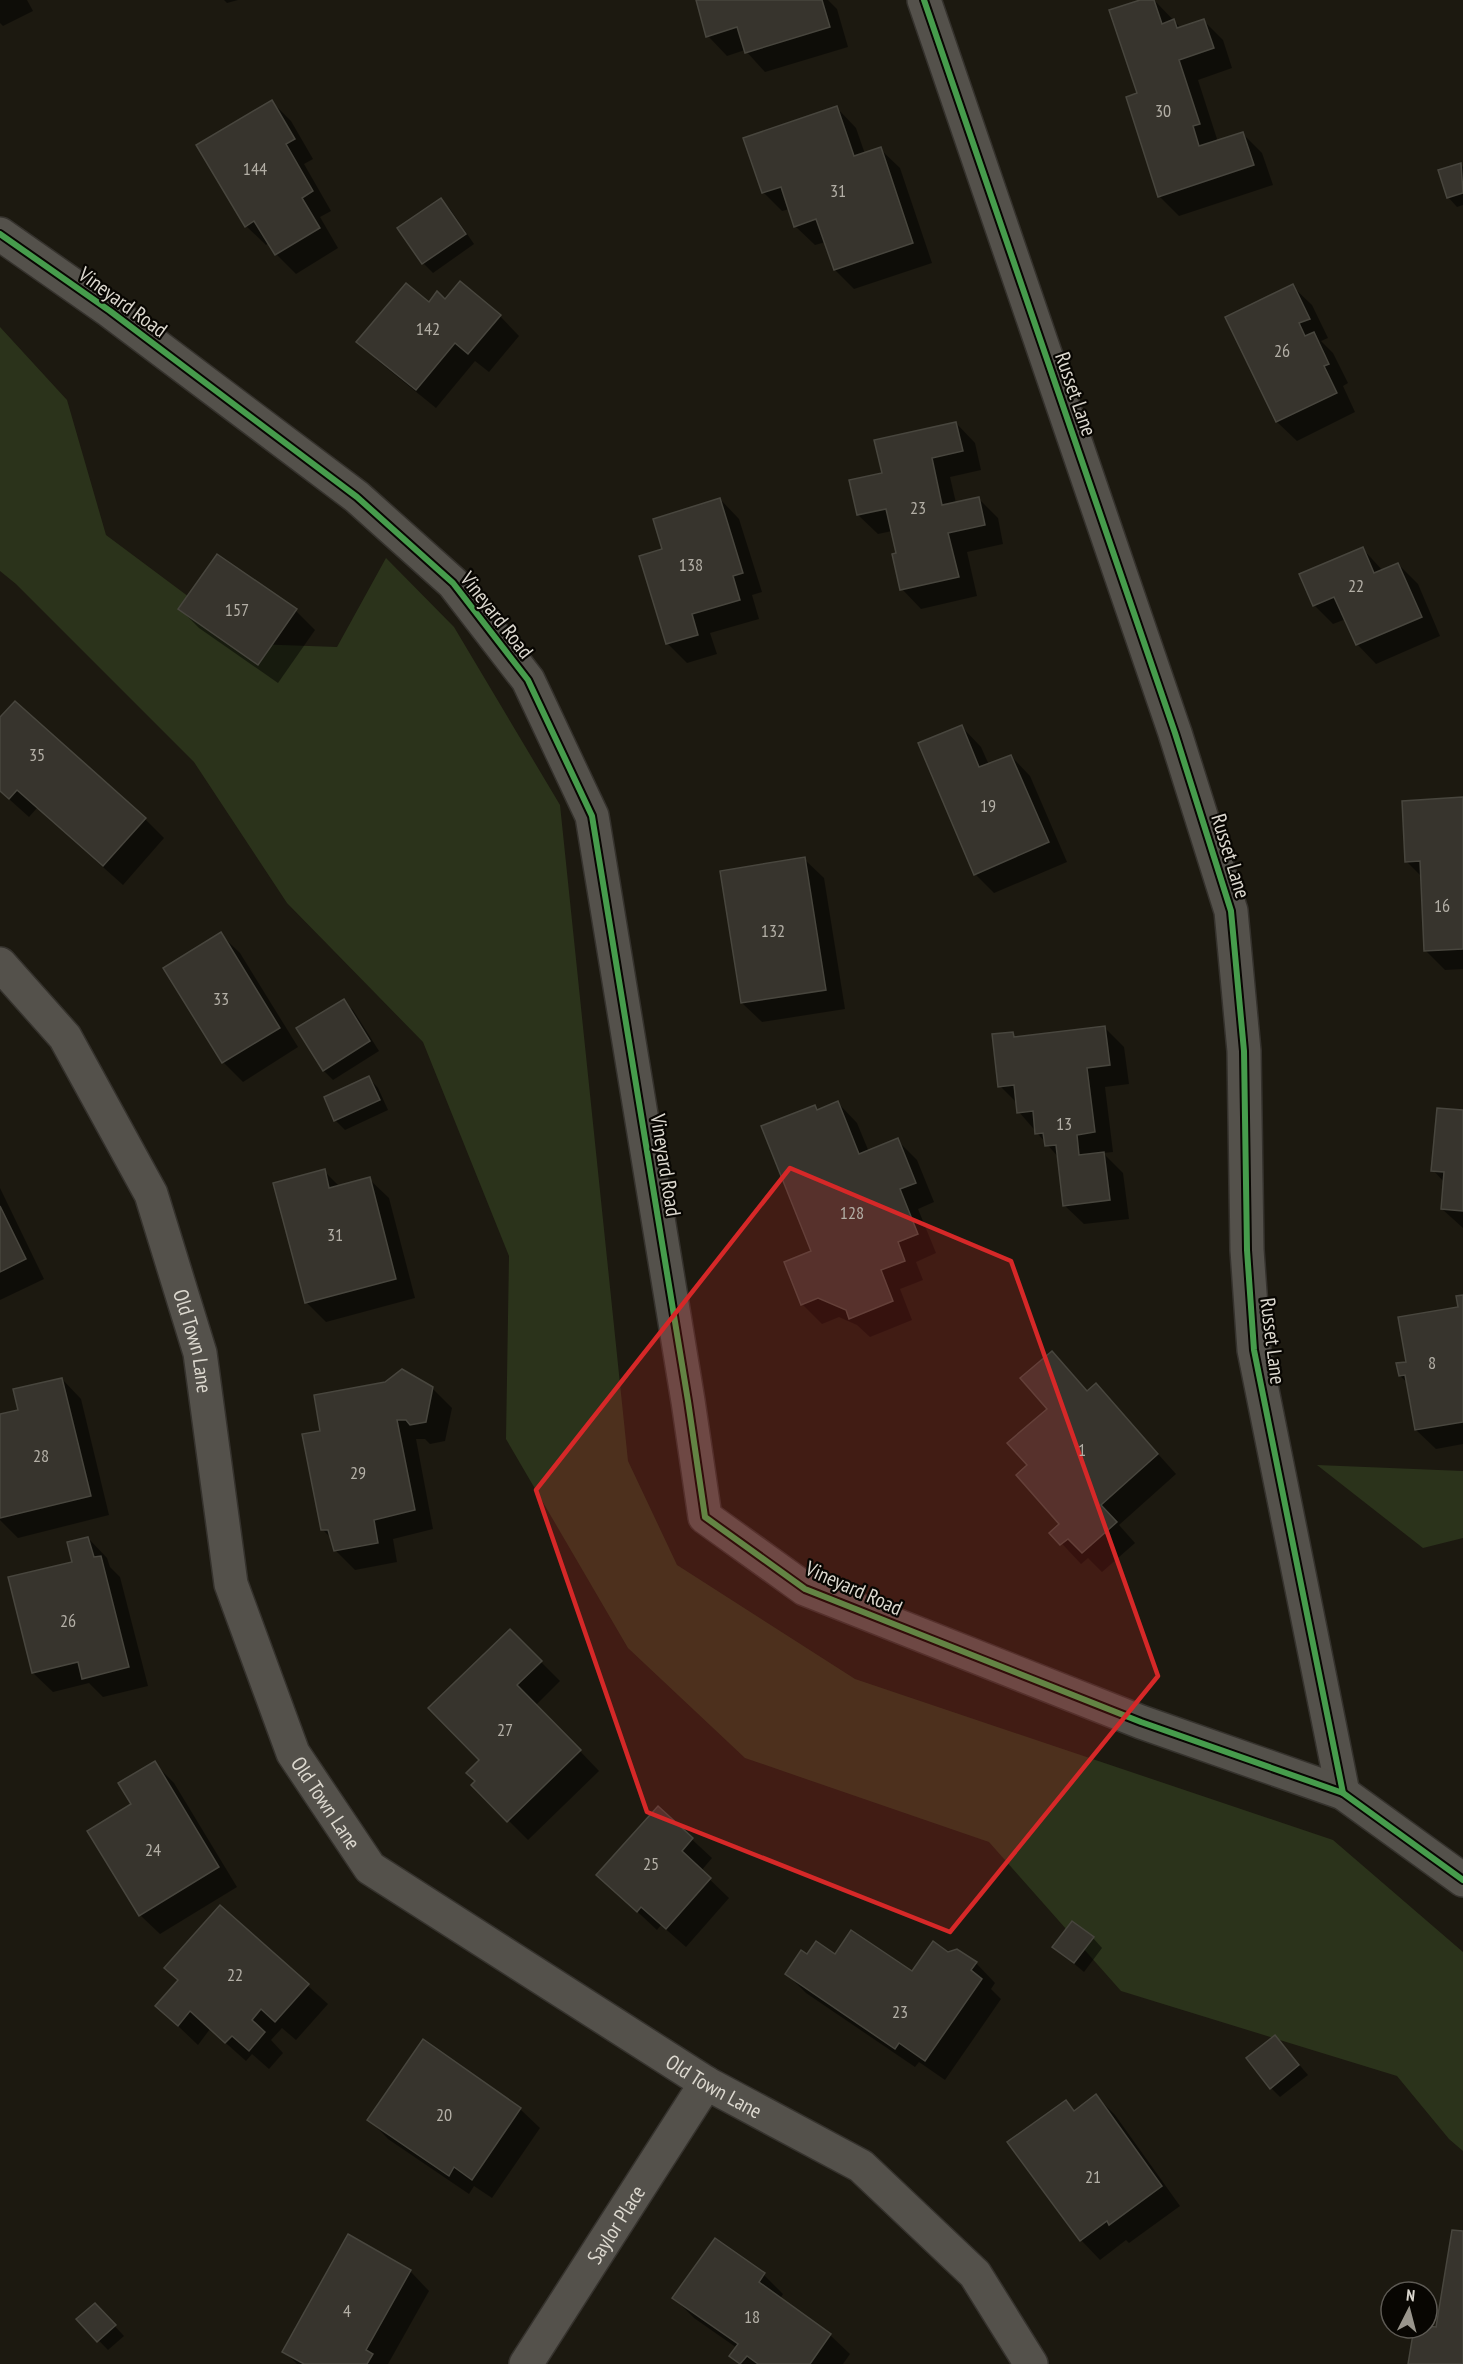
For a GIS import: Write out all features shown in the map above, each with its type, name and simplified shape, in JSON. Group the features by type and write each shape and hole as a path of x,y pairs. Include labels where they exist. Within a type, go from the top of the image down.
{"street":[{"name":"Russet Lane","path":"924,0 1175,733 1231,911 1244,1051 1247,1250 1254,1350 1343,1793"},
{"name":"Vineyard Road","path":"0,234 110,311 357,496 453,583 528,681 592,816 705,1517 805,1589 1141,1722 1343,1793 1463,1880"},
{"name":"Old Town Lane","path":"0,964 64,1037 151,1194 200,1353 231,1584 293,1753 370,1868 706,2083 861,2166 975,2274 1031,2364"},
{"name":"Saylor Place","path":"526,2364 706,2083"}],"highlighted area":[{"path":"790,1168 1011,1261 1158,1676 950,1932 647,1812 536,1490"}],"green space":[{"path":"0,327 67,400 106,535 252,644 337,647 386,558 454,627 560,805 628,1461 677,1565 855,1679 1333,1840 1463,1952 1463,2151 1449,2139 1397,2076 1121,1991 989,1842 745,1758 628,1648 506,1439 509,1256 423,1042 287,903 194,762 16,584 0,571"},
{"path":"1317,1465 1463,1471 1463,1538 1423,1548"}],"building":[{"path":"696,0 822,0 830,27 745,53 737,27 706,37"},
{"path":"1140,0 1154,0 1162,24 1174,19 1177,28 1204,19 1214,48 1179,60 1200,124 1193,126 1199,146 1243,132 1254,165 1158,197 1126,97 1137,93 1109,10"},
{"path":"272,100 295,139 286,144 313,191 302,198 320,228 275,255 254,221 245,227 196,145"},
{"path":"837,106 854,156 881,147 913,243 834,270 816,219 794,227 781,187 762,193 743,138"},
{"path":"1461,163 1463,193 1447,198 1438,170"},
{"path":"441,198 466,234 422,264 397,228"},
{"path":"460,281 501,315 468,354 455,343 416,390 356,342 406,283 429,302 437,291 445,299"},
{"path":"1293,284 1310,319 1299,323 1305,336 1314,332 1329,364 1324,366 1337,393 1276,422 1225,317"},
{"path":"956,422 963,451 932,458 942,505 979,497 985,525 948,533 959,577 900,590 892,554 896,553 886,509 857,515 849,480 882,473 874,440"},
{"path":"720,498 743,573 733,576 740,600 692,614 698,635 666,644 639,556 662,549 653,519"},
{"path":"1363,547 1374,573 1398,563 1422,617 1356,645 1334,597 1313,606 1299,574"},
{"path":"217,554 297,609 258,665 178,609"},
{"path":"15,701 146,818 103,866 17,790 9,799 0,791 0,717"},
{"path":"962,725 979,767 1011,755 1049,842 974,875 918,743"},
{"path":"1463,797 1463,949 1424,951 1420,861 1405,862 1402,801"},
{"path":"805,857 826,990 741,1003 720,871"},
{"path":"221,932 280,1028 222,1063 163,968"},
{"path":"344,999 370,1041 323,1071 296,1028"},
{"path":"1105,1026 1110,1065 1087,1068 1095,1132 1077,1135 1079,1155 1104,1152 1110,1200 1063,1206 1056,1145 1045,1146 1043,1133 1035,1134 1033,1111 1017,1113 1014,1085 998,1087 992,1034 1013,1032 1014,1037"},
{"path":"369,1076 380,1100 334,1121 324,1097"},
{"path":"838,1101 859,1154 898,1138 916,1183 900,1189 918,1234 898,1242 905,1261 881,1270 893,1301 849,1319 846,1310 818,1298 801,1305 784,1262 811,1251 761,1126 815,1105 817,1110"},
{"path":"1437,1108 1463,1110 1463,1211 1441,1209 1444,1172 1431,1171"},
{"path":"325,1169 329,1188 370,1177 396,1279 305,1303 273,1183"},
{"path":"0,1206 26,1259 0,1272"},
{"path":"1463,1295 1463,1422 1415,1430 1405,1375 1399,1376 1396,1363 1406,1362 1398,1317 1458,1307 1456,1296"},
{"path":"1052,1351 1087,1391 1096,1383 1158,1454 1101,1505 1117,1522 1082,1553 1068,1539 1060,1545 1049,1533 1059,1524 1016,1475 1027,1465 1007,1443 1047,1409 1020,1378"},
{"path":"402,1369 433,1387 426,1422 410,1425 406,1420 397,1420 415,1510 374,1520 378,1543 334,1551 328,1530 321,1530 302,1434 320,1431 314,1395 385,1382"},
{"path":"62,1378 91,1496 0,1518 0,1414 18,1410 13,1389"},
{"path":"88,1537 94,1557 101,1556 129,1667 82,1679 78,1662 32,1673 8,1577 72,1562 67,1542"},
{"path":"510,1629 542,1661 517,1685 581,1750 507,1822 471,1785 475,1781 466,1773 479,1760 428,1708"},
{"path":"155,1761 219,1867 139,1916 87,1831 131,1804 118,1783"},
{"path":"658,1806 693,1838 682,1851 711,1878 666,1929 641,1907 637,1912 596,1875"},
{"path":"220,1905 309,1984 275,2022 261,2009 252,2020 265,2032 249,2051 232,2036 225,2043 190,2011 178,2026 155,2006 178,1980 164,1968"},
{"path":"1072,1921 1094,1937 1074,1963 1052,1947"},
{"path":"851,1930 912,1971 933,1941 948,1952 957,1949 977,1962 971,1970 982,1979 925,2061 899,2043 895,2049 785,1974 801,1950 807,1954 816,1941 835,1954"},
{"path":"1275,2035 1299,2065 1270,2089 1246,2058"},
{"path":"423,2039 521,2108 472,2180 454,2167 449,2176 367,2120"},
{"path":"1096,2094 1162,2186 1109,2225 1107,2221 1080,2241 1007,2142 1066,2100 1074,2111"},
{"path":"1452,2230 1463,2231 1463,2364 1408,2364 1412,2340 1439,2340 1439,2309"},
{"path":"348,2234 411,2270 366,2350 373,2354 367,2364 304,2364 282,2352"},
{"path":"715,2238 765,2273 759,2282 831,2334 810,2364 758,2364 747,2356 740,2364 729,2356 738,2344 672,2298"},
{"path":"95,2303 116,2325 97,2342 76,2319"}],"cycle path":[{"path":"924,0 1175,733 1231,911 1244,1051 1247,1250 1254,1350 1343,1793"},
{"path":"0,234 110,311 357,497 453,583 528,680 592,816 705,1517 805,1589 1141,1722 1343,1793 1463,1880"}]}
